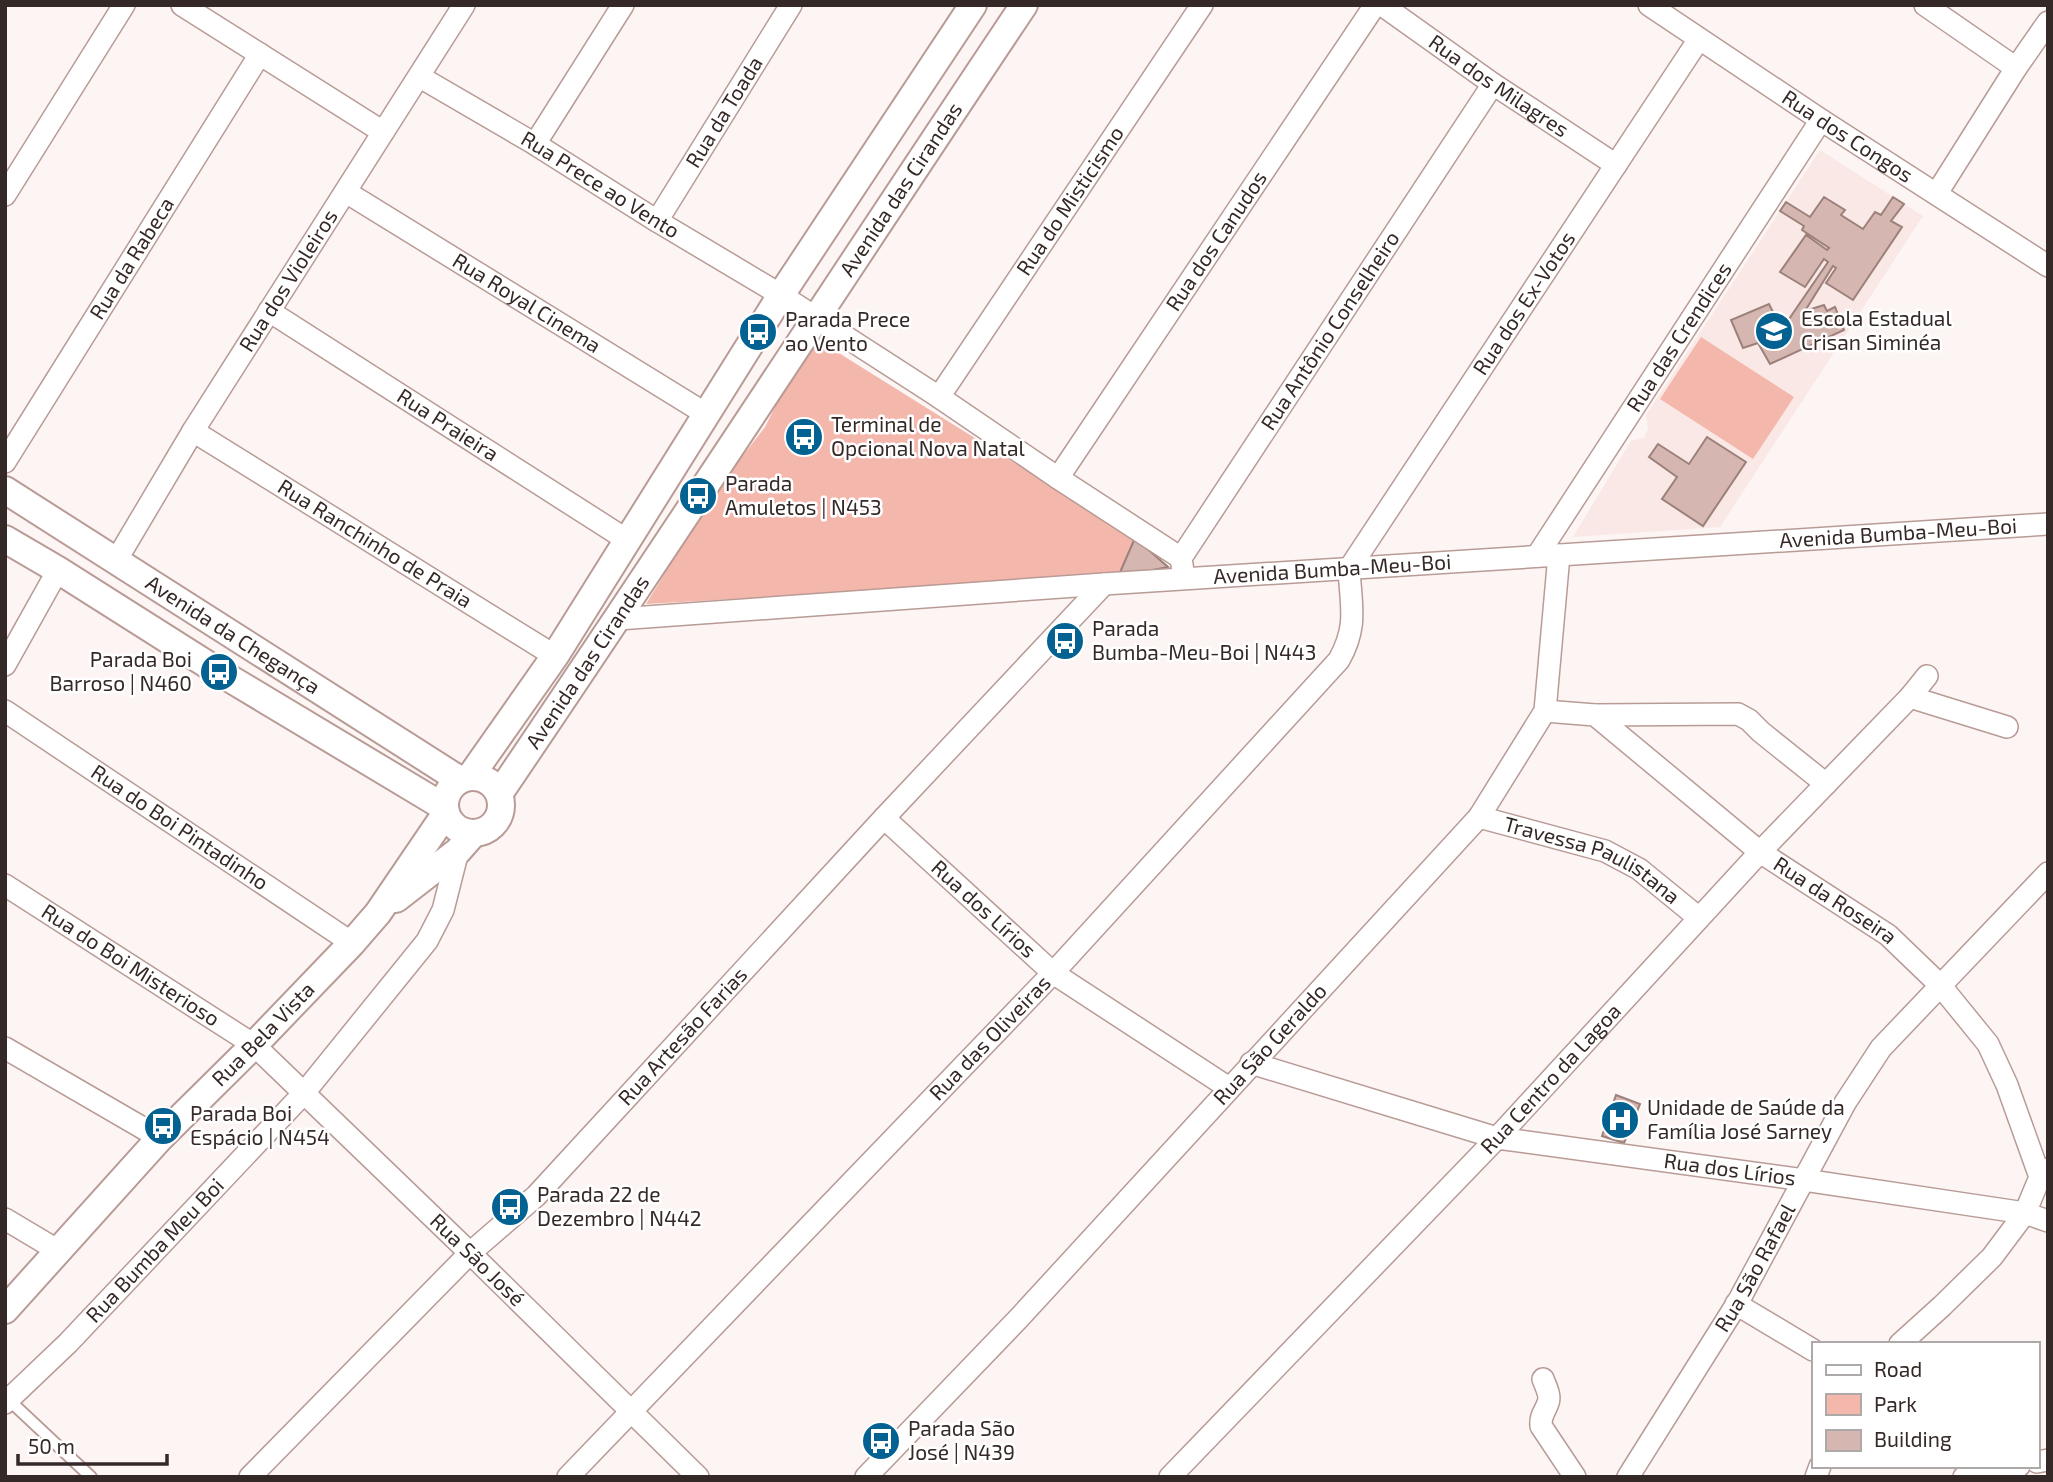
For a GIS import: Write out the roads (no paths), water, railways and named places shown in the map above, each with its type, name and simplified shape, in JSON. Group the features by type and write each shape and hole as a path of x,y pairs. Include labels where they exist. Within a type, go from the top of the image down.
{"street":[{"path":"5,195 124,5"},
{"path":"182,5 383,132"},
{"path":"535,144 623,5"},
{"name":"Rua da Toada","path":"657,221 791,5"},
{"name":"Avenida das Cirandas","path":"465,778 555,656 781,295 973,5"},
{"name":"Avenida das Cirandas","path":"499,794 618,619 1024,5"},
{"name":"Rua do Misticismo","path":"939,397 1202,5"},
{"name":"Rua dos Canudos","path":"1058,478 1375,5"},
{"name":"Rua dos Milagres","path":"1382,5 1493,84 1616,165"},
{"name":"Rua dos Congos","path":"1649,5 2048,266"},
{"path":"1925,5 2016,68"},
{"name":"Rua dos Violeiros","path":"117,560 193,431 420,77 459,7"},
{"path":"1937,193 2048,22"},
{"name":"Rua dos Ex-Votos","path":"1349,569 1699,38"},
{"name":"Rua da Rabeca","path":"5,462 260,54"},
{"name":"Rua Prece ao Vento","path":"420,77 781,295 1181,558"},
{"name":"Rua Antônio Conselheiro","path":"1181,558 1493,84"},
{"name":"Rua das Crendices","path":"1537,556 1821,120"},
{"name":"Rua Royal Cinema","path":"346,192 706,414"},
{"name":"Rua Praieira","path":"269,310 627,540"},
{"name":"Rua Ranchinho de Praia","path":"193,431 555,656"},
{"name":"Avenida da Chegança","path":"5,489 465,778"},
{"name":"Avenida Bumba-Meu-Boi","path":"618,619 1104,584 2048,524"},
{"name":"Avenida da Chegança","path":"5,539 445,810"},
{"name":"Rua São Geraldo","path":"866,1477 1020,1317 1479,817 1545,711 1559,555"},
{"path":"1181,558 1184,580"},
{"path":"5,665 69,577 117,560 111,603"},
{"name":"Rua das Oliveiras","path":"568,1477 1053,973 1339,660 1348,643 1352,625 1349,569"},
{"name":"Rua Artesão Farias","path":"250,1477 470,1252 536,1196 1104,584"},
{"name":"Rua Centro da Lagoa","path":"1170,1477 1497,1138 1760,852 1910,697 1927,676"},
{"path":"1910,697 2007,727"},
{"name":"Rua do Boi Pintadinho","path":"5,711 352,943"},
{"path":"1545,711 1595,715 1738,714 1749,720 1826,784"},
{"name":"Rua da Roseira","path":"1595,715 1760,852 1888,935 1940,985 1988,1044 2044,1173"},
{"path":"379,913 465,842 496,822 501,812 499,794 489,782 479,777 465,778 449,789 445,799 448,820 465,842"},
{"path":"379,913 445,810"},
{"name":"Travessa Paulistana","path":"1479,817 1605,851 1639,869 1699,918"},
{"name":"Rua dos Lírios","path":"884,818 1053,973 1228,1088"},
{"name":"Rua Bumba Meu Boi","path":"7,1402 68,1343 304,1093 427,941 443,910 465,842"},
{"name":"Rua São Rafael","path":"1628,1477 1736,1304 1861,1077 1881,1048 2048,873"},
{"name":"Rua do Boi Misterioso","path":"5,885 254,1045"},
{"name":"Rua Bela Vista","path":"5,1310 160,1138 254,1045 379,913"},
{"name":"Rua São José","path":"254,1045 470,1252 698,1477"},
{"path":"5,1048 160,1138"},
{"name":"Rua dos Lírios","path":"1251,1063 1497,1138 2025,1213 2048,1221"},
{"path":"1902,1342 1992,1257 2025,1213 2044,1173"},
{"path":"5,1219 57,1250"},
{"path":"1736,1304 1812,1349"},
{"path":"1543,1380 1549,1401 1540,1417 1541,1426 1575,1477"},
{"path":"1964,1477 2009,1468"}],"lane":[{"path":"7,1402 91,1477"}],"place":[{"name":"Escola Estadual Crisan Siminéa","path":"1774,331"},
{"name":"Parada Prece ao Vento","path":"758,332"},
{"name":"Terminal de Opcional Nova Natal","path":"804,437"},
{"name":"Parada Amuletos | N453","path":"698,496"},
{"name":"Parada Bumba-Meu-Boi | N443","path":"1065,641"},
{"name":"Parada Boi Barroso | N460","path":"219,672"},
{"name":"Unidade de Saúde da Família José Sarney","path":"1620,1120"},
{"name":"Parada Boi Espácio | N454","path":"163,1126"},
{"name":"Parada 22 de Dezembro | N442","path":"510,1207"},
{"name":"Parada São José | N439","path":"881,1441"}]}
